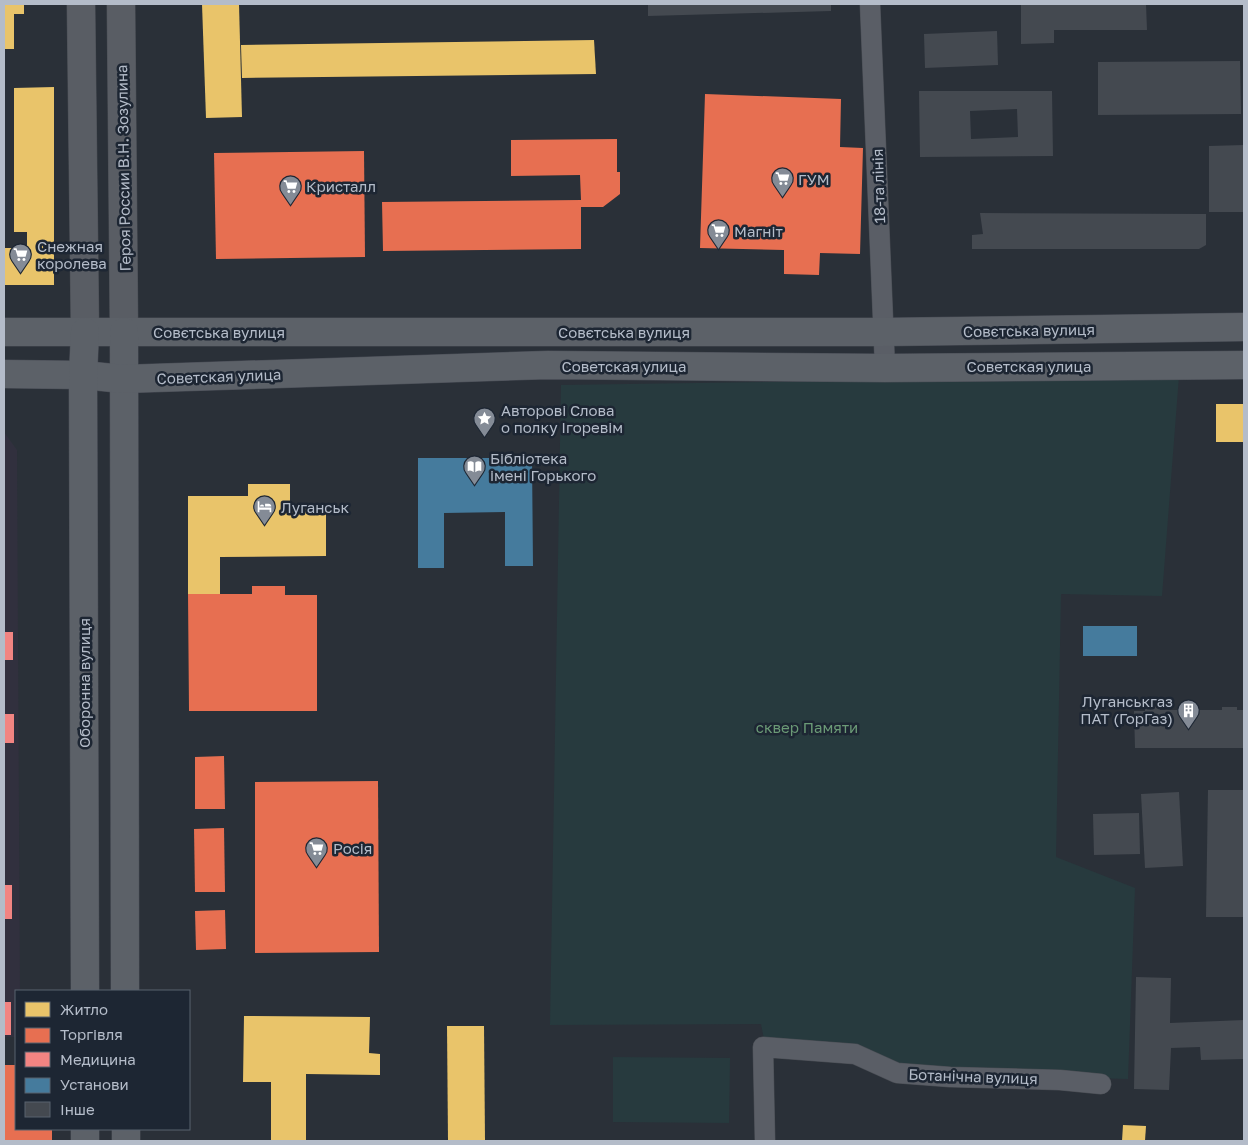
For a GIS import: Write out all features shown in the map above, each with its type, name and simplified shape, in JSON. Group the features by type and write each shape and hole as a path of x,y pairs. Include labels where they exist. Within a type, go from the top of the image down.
{"main road":[{"path":"81,4 85,332"},
{"name":"Героя России В.Н. Зозулина","path":"121,4 124,332"},
{"name":"Совєтська вулиця","path":"4,332 883,332 1244,326"},
{"name":"Оборонна вулиця","path":"85,332 83,374 85,990"},
{"path":"124,332 126,990"},
{"name":"Советская улица","path":"4,374 83,374 123,379 548,365 885,368 1244,365"}],"street":[{"name":"18-та лінія","path":"870,4 885,368"},
{"name":"Ботанічна вулиця","path":"765,1141 764,1047 854,1054 897,1073 1060,1080 1102,1084"}],"shaded area":[{"path":"4,432 17,450 20,990 15,990 15,1037 4,1037"}],"green space":[{"name":"сквер Памяти","path":"1179,376 1162,596 1061,594 1056,857 1135,888 1128,1079 950,1074 765,1044 761,1024 550,1025 561,385"},
{"path":"613,1057 730,1058 729,1123 613,1122"}],"building: Житло":[{"path":"4,4 24,4 24,14 14,14 14,49 4,49"},
{"path":"202,4 239,4 242,117 206,118"},
{"path":"594,40 596,74 242,78 241,45"},
{"path":"54,87 54,285 4,285 4,248 27,248 27,232 14,232 14,88"},
{"path":"1216,404 1244,404 1244,442 1216,442"},
{"path":"248,484 290,484 290,507 326,506 326,556 220,557 220,595 188,594 188,496 248,496"},
{"path":"244,1016 370,1017 369,1053 380,1054 380,1075 306,1074 306,1141 271,1141 271,1082 243,1082"},
{"path":"447,1026 484,1026 485,1141 448,1141"},
{"path":"1123,1125 1146,1126 1145,1141 1122,1141"}],"building: Торгівля":[{"name":"ГУМ","path":"705,94 841,99 840,147 863,148 860,254 820,253 819,275 784,274 784,250 700,248"},
{"path":"617,139 617,172 620,172 620,194 603,207 581,207 581,249 383,251 382,202 581,200 580,175 511,176 511,140"},
{"name":"Кристалл","path":"364,151 365,257 216,259 214,153"},
{"path":"252,586 285,586 285,595 317,595 317,711 189,711 188,594 252,594"},
{"path":"224,756 225,809 195,809 195,757"},
{"name":"Росія","path":"378,781 379,952 255,953 255,782"},
{"path":"224,828 225,892 195,892 194,829"},
{"path":"225,910 226,949 196,950 195,911"},
{"path":"4,1065 15,1065 15,1130 52,1130 52,1141 4,1141"}],"building: Медицина":[{"path":"4,632 13,632 13,660 4,660"},
{"path":"4,714 14,714 14,743 4,743"},
{"path":"4,885 12,885 12,919 4,919"},
{"path":"4,1002 11,1002 11,1035 4,1035"}],"building: Установи":[{"path":"418,458 532,458 533,566 505,566 505,512 444,513 444,568 418,568"},
{"path":"1083,626 1137,626 1137,656 1083,656"}],"building: Інше":[{"path":"648,4 831,4 831,11 648,16"},
{"path":"1021,4 1146,4 1147,30 1054,30 1054,43 1021,44"},
{"path":"997,31 998,65 925,68 924,34"},
{"path":"1240,61 1241,114 1098,115 1098,62"},
{"path":"919,91 1052,91 1053,156 920,157","holes":["1017,109 1018,137 971,139 970,111"]},
{"path":"1244,145 1244,212 1209,212 1209,146"},
{"path":"980,213 1206,214 1206,245 1199,249 972,249 972,235 983,234"},
{"name":"Луганськгаз ПАТ (ГорГаз)","path":"1160,706 1160,710 1222,710 1222,707 1237,707 1237,710 1244,710 1244,748 1135,748 1134,711 1145,711 1145,707"},
{"path":"1208,790 1244,790 1244,917 1206,917"},
{"path":"1179,792 1183,866 1145,868 1141,794"},
{"path":"1139,813 1140,854 1094,855 1093,814"},
{"path":"1136,977 1171,978 1170,1023 1244,1020 1244,1059 1201,1060 1200,1047 1171,1048 1169,1090 1134,1089"}],"place":[{"name":"ГУМ","path":"782,198"},
{"name":"Кристалл","path":"290,205"},
{"name":"Магніт","path":"718,250"},
{"name":"Снежная королева","path":"21,274"},
{"name":"Авторові Слова о полку Ігоревім","path":"485,438"},
{"name":"Бібліотека імені Горького","path":"474,486"},
{"name":"Луганськ","path":"265,526"},
{"name":"Луганськгаз ПАТ (ГорГаз)","path":"1189,729"},
{"name":"Росія","path":"317,867"}]}
